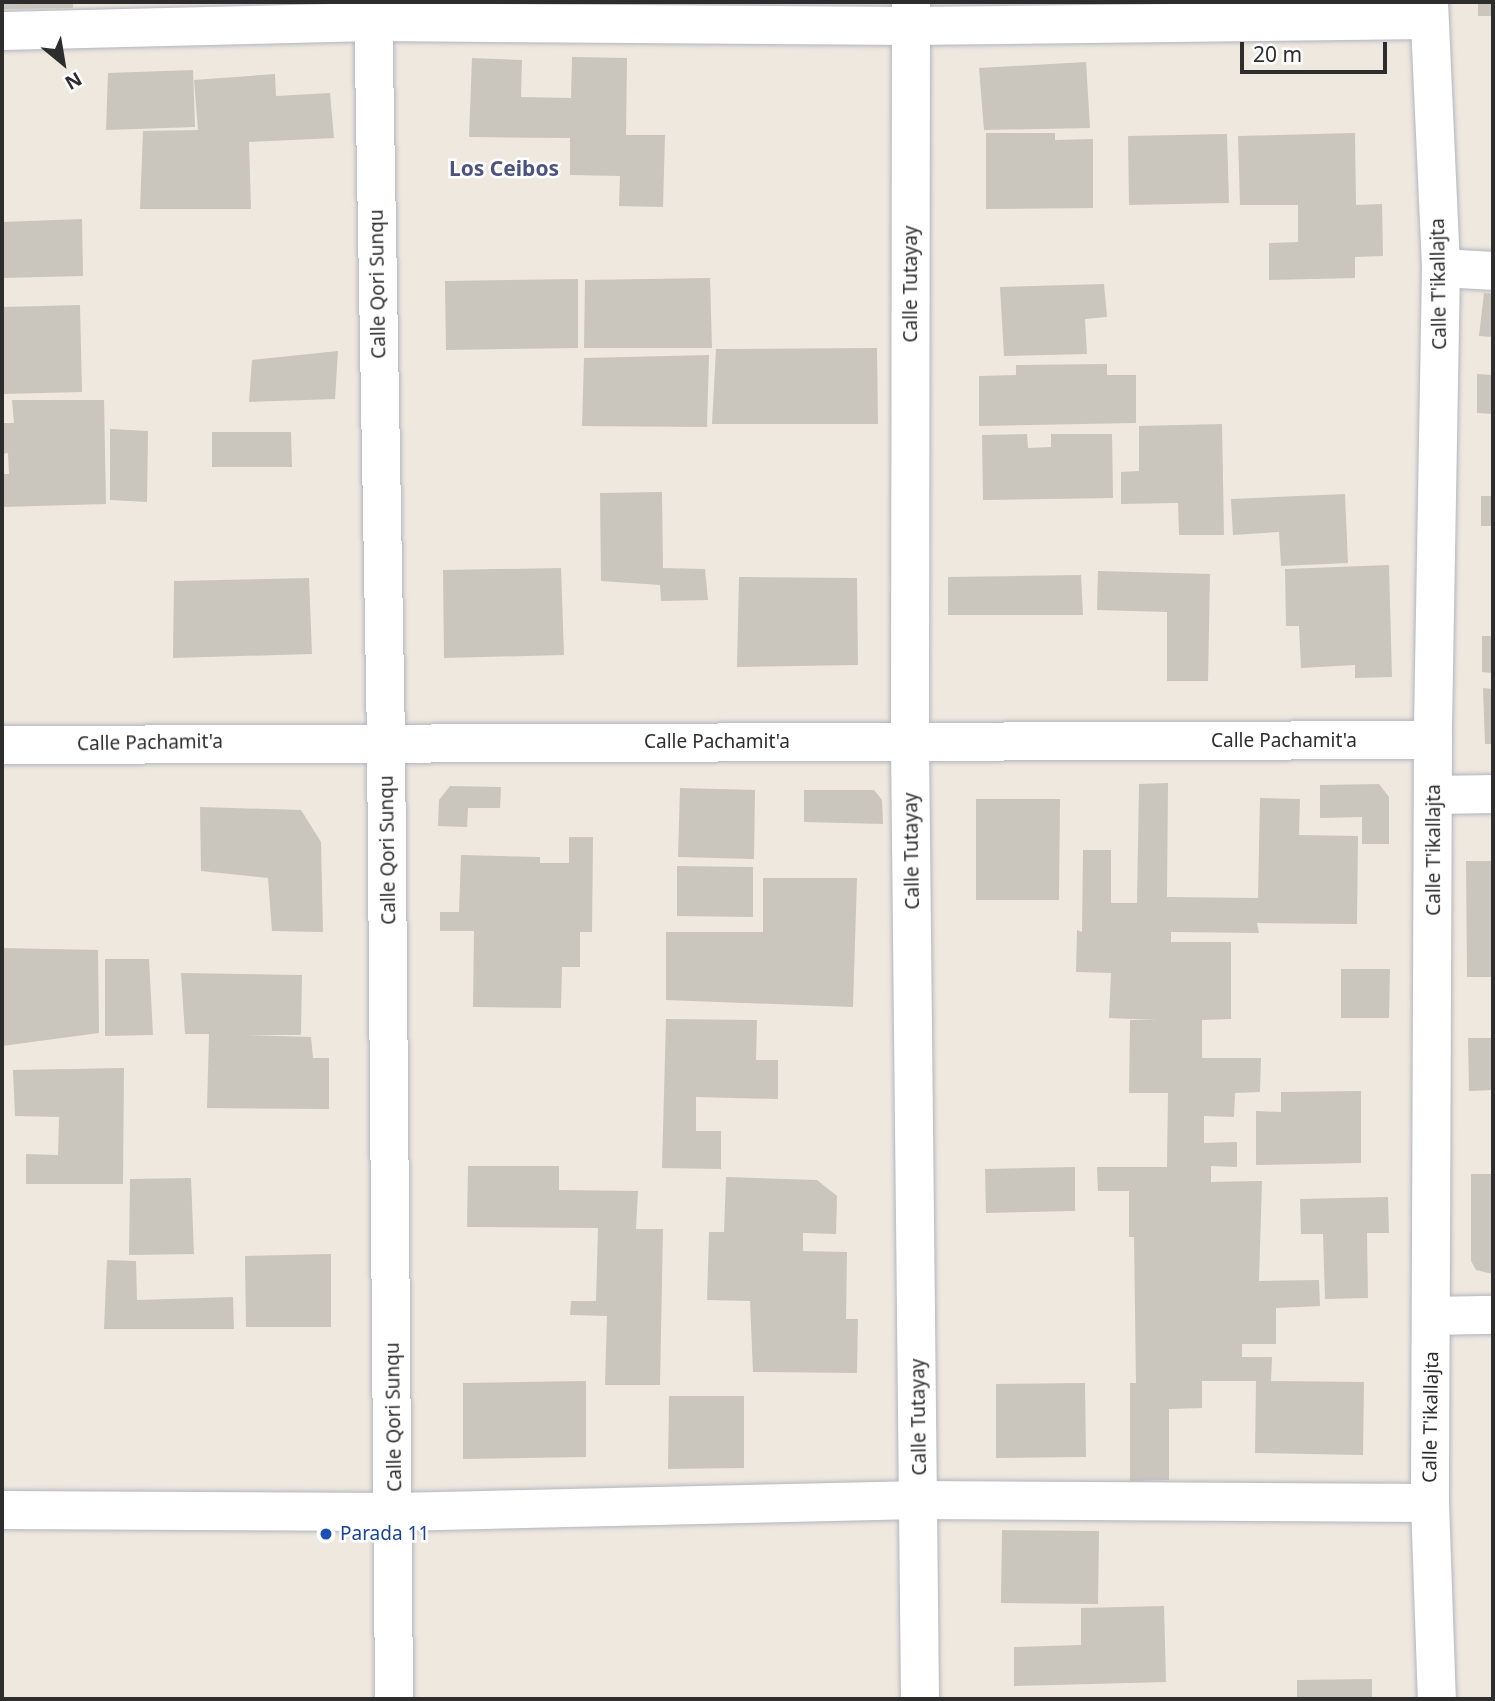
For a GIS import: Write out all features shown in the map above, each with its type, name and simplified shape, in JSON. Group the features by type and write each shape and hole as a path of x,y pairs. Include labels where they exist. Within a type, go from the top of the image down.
{"street":[{"path":"2,31 373,12 911,14 1429,11"},
{"name":"Calle T'ikallajta","path":"1429,11 1441,268 1433,740 1433,1316 1430,1503 1437,1699"},
{"name":"Calle Qori Sunqu","path":"373,12 386,740 395,1512 394,1699"},
{"name":"Calle Tutayay","path":"911,14 910,743 920,1699"},
{"path":"1441,268 1493,271"},
{"name":"Calle Pachamit'a","path":"2,745 386,740 910,743 1433,740"},
{"path":"1435,794 1493,794"},
{"path":"1433,1316 1493,1315"},
{"path":"2,1510 395,1512 920,1500 1430,1503"}],"building":[{"path":"2,2 73,2 73,8 2,9"},
{"path":"443,2 493,2 493,4 443,6"},
{"path":"1478,2 1493,2 1493,16 1478,16"},
{"path":"572,57 627,58 626,135 665,135 663,207 619,206 620,176 570,175 570,138 469,137 472,58 522,60 521,97 571,98"},
{"path":"1086,62 1090,128 984,130 979,68"},
{"path":"193,70 195,127 106,130 108,73"},
{"path":"275,74 276,96 330,93 334,138 249,142 251,209 140,209 143,131 198,130 194,80"},
{"path":"986,133 1055,133 1055,140 1093,139 1093,208 986,209"},
{"path":"1355,133 1356,205 1382,204 1383,256 1355,257 1355,278 1269,280 1269,243 1298,242 1298,205 1240,205 1238,136"},
{"path":"1227,134 1229,203 1129,205 1128,136"},
{"path":"82,219 83,276 2,278 2,222"},
{"path":"710,278 712,348 584,348 585,280"},
{"path":"578,279 578,348 446,350 445,281"},
{"path":"1104,284 1107,317 1085,319 1087,354 1004,356 1000,287"},
{"path":"1484,293 1493,294 1493,337 1479,336"},
{"path":"80,305 82,392 2,394 2,307"},
{"path":"877,348 878,424 712,424 716,349"},
{"path":"338,351 335,399 249,402 252,360"},
{"path":"709,355 707,427 582,426 584,358"},
{"path":"1107,364 1107,375 1136,375 1136,423 979,426 979,376 1016,375 1016,365"},
{"path":"1477,374 1493,375 1493,414 1477,413"},
{"path":"12,400 104,400 106,504 2,507 2,474 9,474 8,453 2,454 2,423 14,423"},
{"path":"1222,424 1224,535 1179,535 1178,503 1121,504 1121,472 1139,471 1139,426"},
{"path":"110,429 148,431 147,502 110,500"},
{"path":"212,432 291,432 292,467 212,467"},
{"path":"1027,434 1028,448 1051,447 1051,434 1112,434 1113,498 983,500 982,435"},
{"path":"662,492 663,568 705,569 708,600 661,601 660,585 601,581 600,493"},
{"path":"1345,494 1348,563 1281,566 1279,532 1233,535 1231,499"},
{"path":"1481,496 1493,496 1493,526 1481,526"},
{"path":"1389,565 1392,677 1355,678 1355,665 1301,668 1299,626 1286,626 1285,569"},
{"path":"561,568 564,655 444,658 443,570"},
{"path":"1098,571 1210,574 1208,681 1167,681 1167,612 1097,610"},
{"path":"1081,575 1083,615 948,615 948,577"},
{"path":"739,577 857,578 858,665 737,667"},
{"path":"309,578 312,654 173,658 174,581"},
{"path":"1482,636 1493,636 1493,673 1482,672"},
{"path":"1483,688 1493,689 1493,744 1485,744"},
{"path":"1168,783 1167,897 1258,898 1260,798 1300,799 1299,835 1358,836 1357,924 1257,923 1259,933 1171,932 1171,942 1231,942 1231,1019 1202,1020 1202,1058 1261,1058 1260,1092 1235,1093 1234,1117 1204,1116 1204,1143 1237,1142 1237,1167 1211,1166 1211,1182 1262,1181 1259,1281 1319,1280 1320,1306 1276,1308 1276,1344 1242,1344 1242,1357 1272,1357 1271,1381 1364,1382 1363,1455 1255,1453 1256,1381 1202,1381 1202,1408 1169,1409 1169,1480 1130,1481 1130,1383 1136,1383 1134,1237 1129,1237 1129,1191 1098,1191 1097,1167 1167,1167 1168,1093 1129,1093 1130,1020 1157,1020 1109,1018 1111,973 1076,972 1077,930 1082,932 1083,850 1111,850 1111,903 1137,903 1139,784"},
{"path":"1379,784 1389,797 1389,844 1362,844 1362,817 1320,818 1320,785"},
{"path":"450,786 501,787 500,808 468,808 467,827 438,826 439,800"},
{"path":"680,788 755,790 754,859 678,857"},
{"path":"804,790 874,790 882,800 883,824 804,822"},
{"path":"976,799 1060,799 1059,900 976,900"},
{"path":"200,807 301,810 321,842 323,932 272,931 268,878 201,871"},
{"path":"569,837 593,837 592,932 580,932 580,967 562,967 561,1008 473,1007 474,931 440,931 440,912 459,912 461,855 540,857 540,863 569,863"},
{"path":"1466,861 1493,861 1493,977 1467,977"},
{"path":"677,866 753,867 753,917 677,916"},
{"path":"763,878 857,878 853,1007 666,1000 666,932 763,932"},
{"path":"2,948 98,950 99,1033 2,1046"},
{"path":"105,959 149,959 153,1035 105,1036"},
{"path":"1341,969 1390,969 1389,1018 1341,1018"},
{"path":"181,973 302,975 301,1035 249,1035 311,1037 313,1058 329,1058 329,1109 207,1108 209,1034 185,1034"},
{"path":"666,1019 757,1020 756,1060 778,1060 778,1099 696,1097 696,1131 721,1131 721,1169 662,1168"},
{"path":"1468,1038 1493,1038 1493,1090 1469,1091"},
{"path":"124,1068 123,1184 26,1184 26,1154 58,1155 59,1117 15,1116 13,1070"},
{"path":"1361,1091 1361,1163 1256,1165 1256,1111 1281,1112 1281,1092"},
{"path":"468,1166 559,1166 559,1190 638,1191 636,1229 663,1229 660,1385 605,1385 607,1316 570,1315 571,1301 596,1301 598,1228 467,1227"},
{"path":"1075,1167 1075,1211 986,1213 985,1169"},
{"path":"1471,1174 1493,1174 1493,1274 1476,1270 1471,1261"},
{"path":"726,1177 817,1180 837,1196 836,1234 803,1233 803,1251 847,1252 846,1319 858,1319 857,1373 753,1372 750,1301 707,1300 709,1232 724,1232"},
{"path":"191,1178 194,1254 129,1255 130,1179"},
{"path":"1388,1197 1389,1233 1367,1233 1368,1298 1325,1299 1323,1234 1301,1234 1300,1199"},
{"path":"331,1254 331,1327 246,1327 245,1256"},
{"path":"107,1260 136,1261 137,1300 233,1297 234,1329 104,1329"},
{"path":"586,1381 586,1457 463,1459 463,1383"},
{"path":"1085,1383 1086,1457 996,1458 996,1384"},
{"path":"669,1396 744,1396 744,1468 668,1469"},
{"path":"1002,1530 1099,1531 1098,1604 1001,1603"},
{"path":"1164,1606 1166,1682 1014,1686 1014,1647 1081,1645 1081,1608"},
{"path":"1372,1679 1372,1699 1297,1699 1297,1680"}],"place":[{"name":"Parada 11","path":"326,1534"}],"district":[{"name":"Los Ceibos","path":"504,168"}]}
